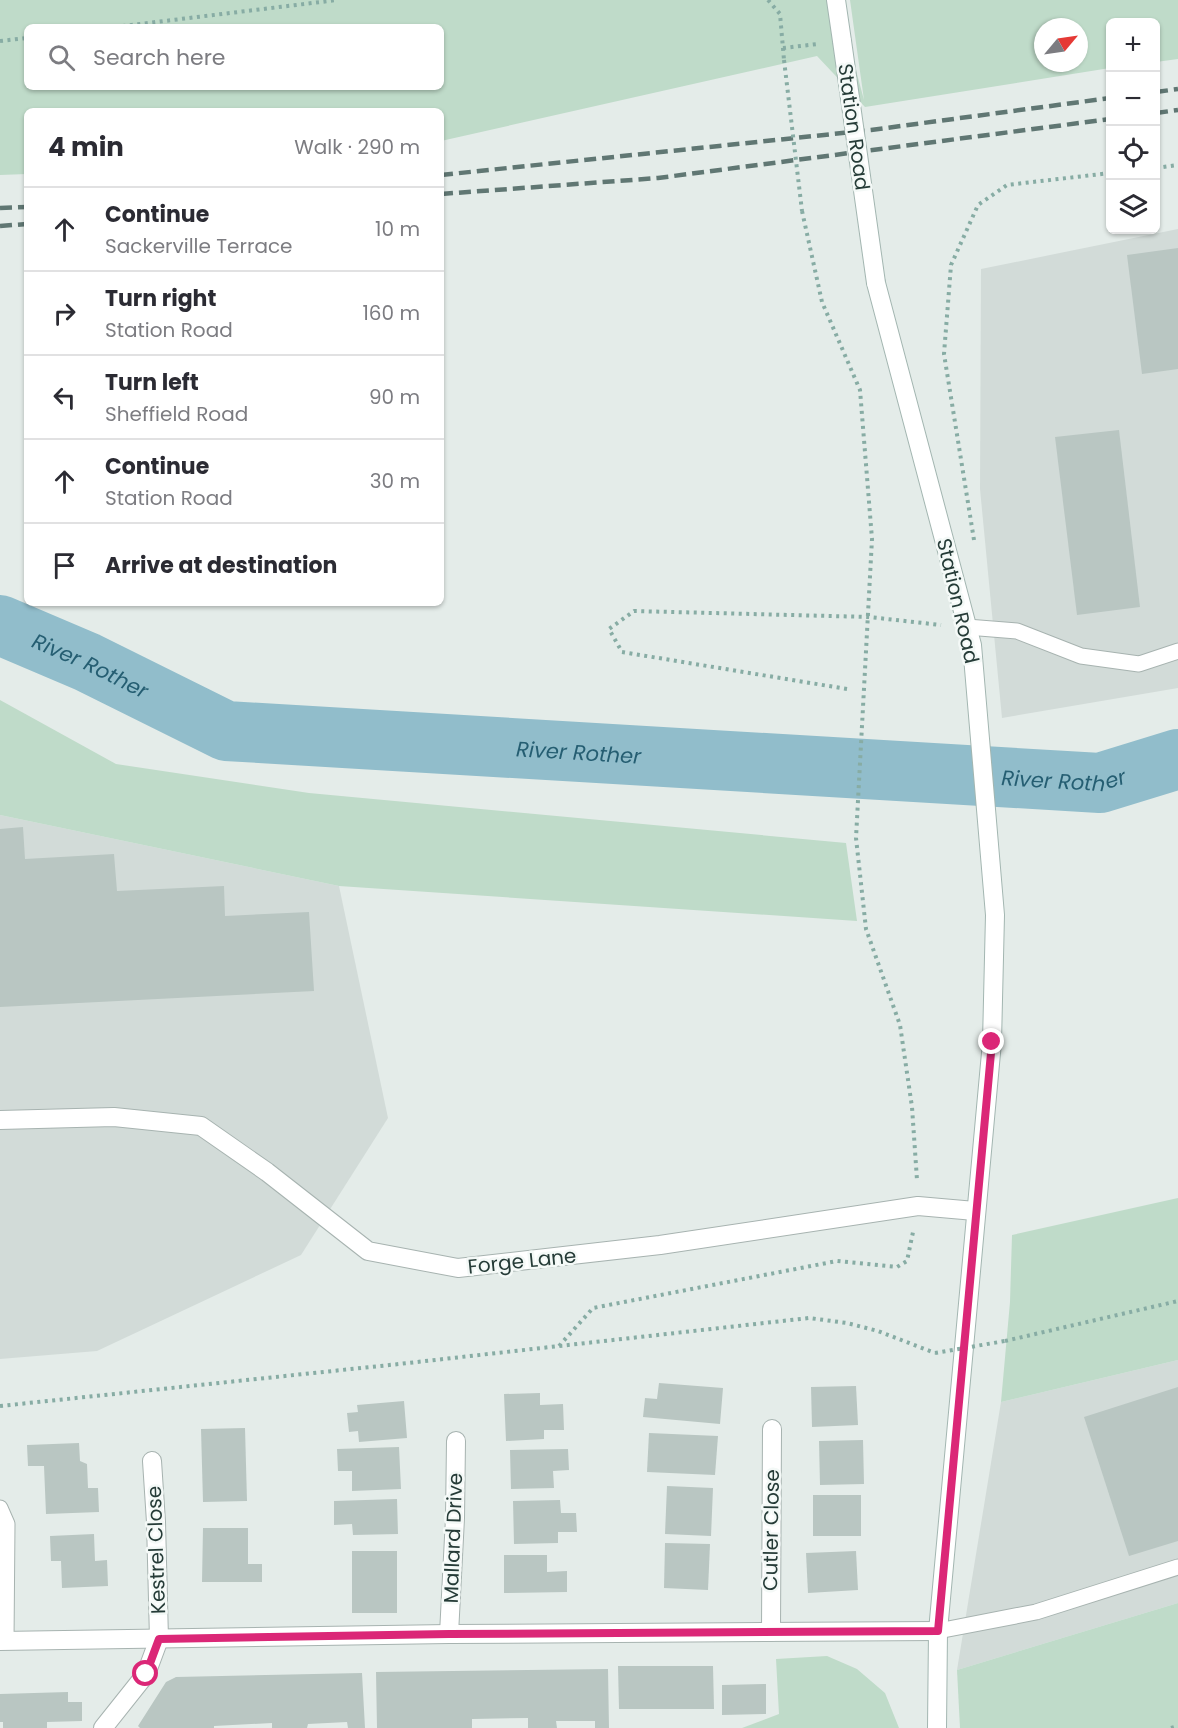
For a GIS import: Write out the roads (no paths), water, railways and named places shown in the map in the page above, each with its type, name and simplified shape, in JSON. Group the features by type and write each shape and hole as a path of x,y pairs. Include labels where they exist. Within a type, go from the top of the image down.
{"street":[{"name":"Station Road","path":"836,0 876,283 972,645 995,915 992,1042 938,1631 937,1728"},
{"name":"Forge Lane","path":"0,1120 114,1117 201,1126 267,1172 368,1251 458,1268 660,1245 918,1206 975,1211"},
{"name":"Cutler Close","path":"771,1632 772,1429"},
{"name":"Mallard Drive","path":"449,1634 456,1441"},
{"name":"Kestrel Close","path":"152,1461 159,1639"},
{"path":"3,1641 449,1634 938,1631"},
{"path":"103,1728 146,1674 159,1639"}],"lane":[{"path":"967,627 1017,631 1081,656 1139,664 1178,651"},
{"path":"0,1508 7,1524 3,1641"},
{"path":"938,1631 1036,1612 1178,1567"}],"waterway":[{"name":"River Rother","path":"0,625 87,662 226,731 1100,783 1178,759"}],"railway":[{"path":"1160,91 1178,89"},
{"path":"444,175 871,130 1106,99"},
{"path":"1160,112 1178,110"},
{"path":"444,194 658,178 1106,120"},
{"path":"0,208 24,207"},
{"path":"0,226 24,224"}]}
